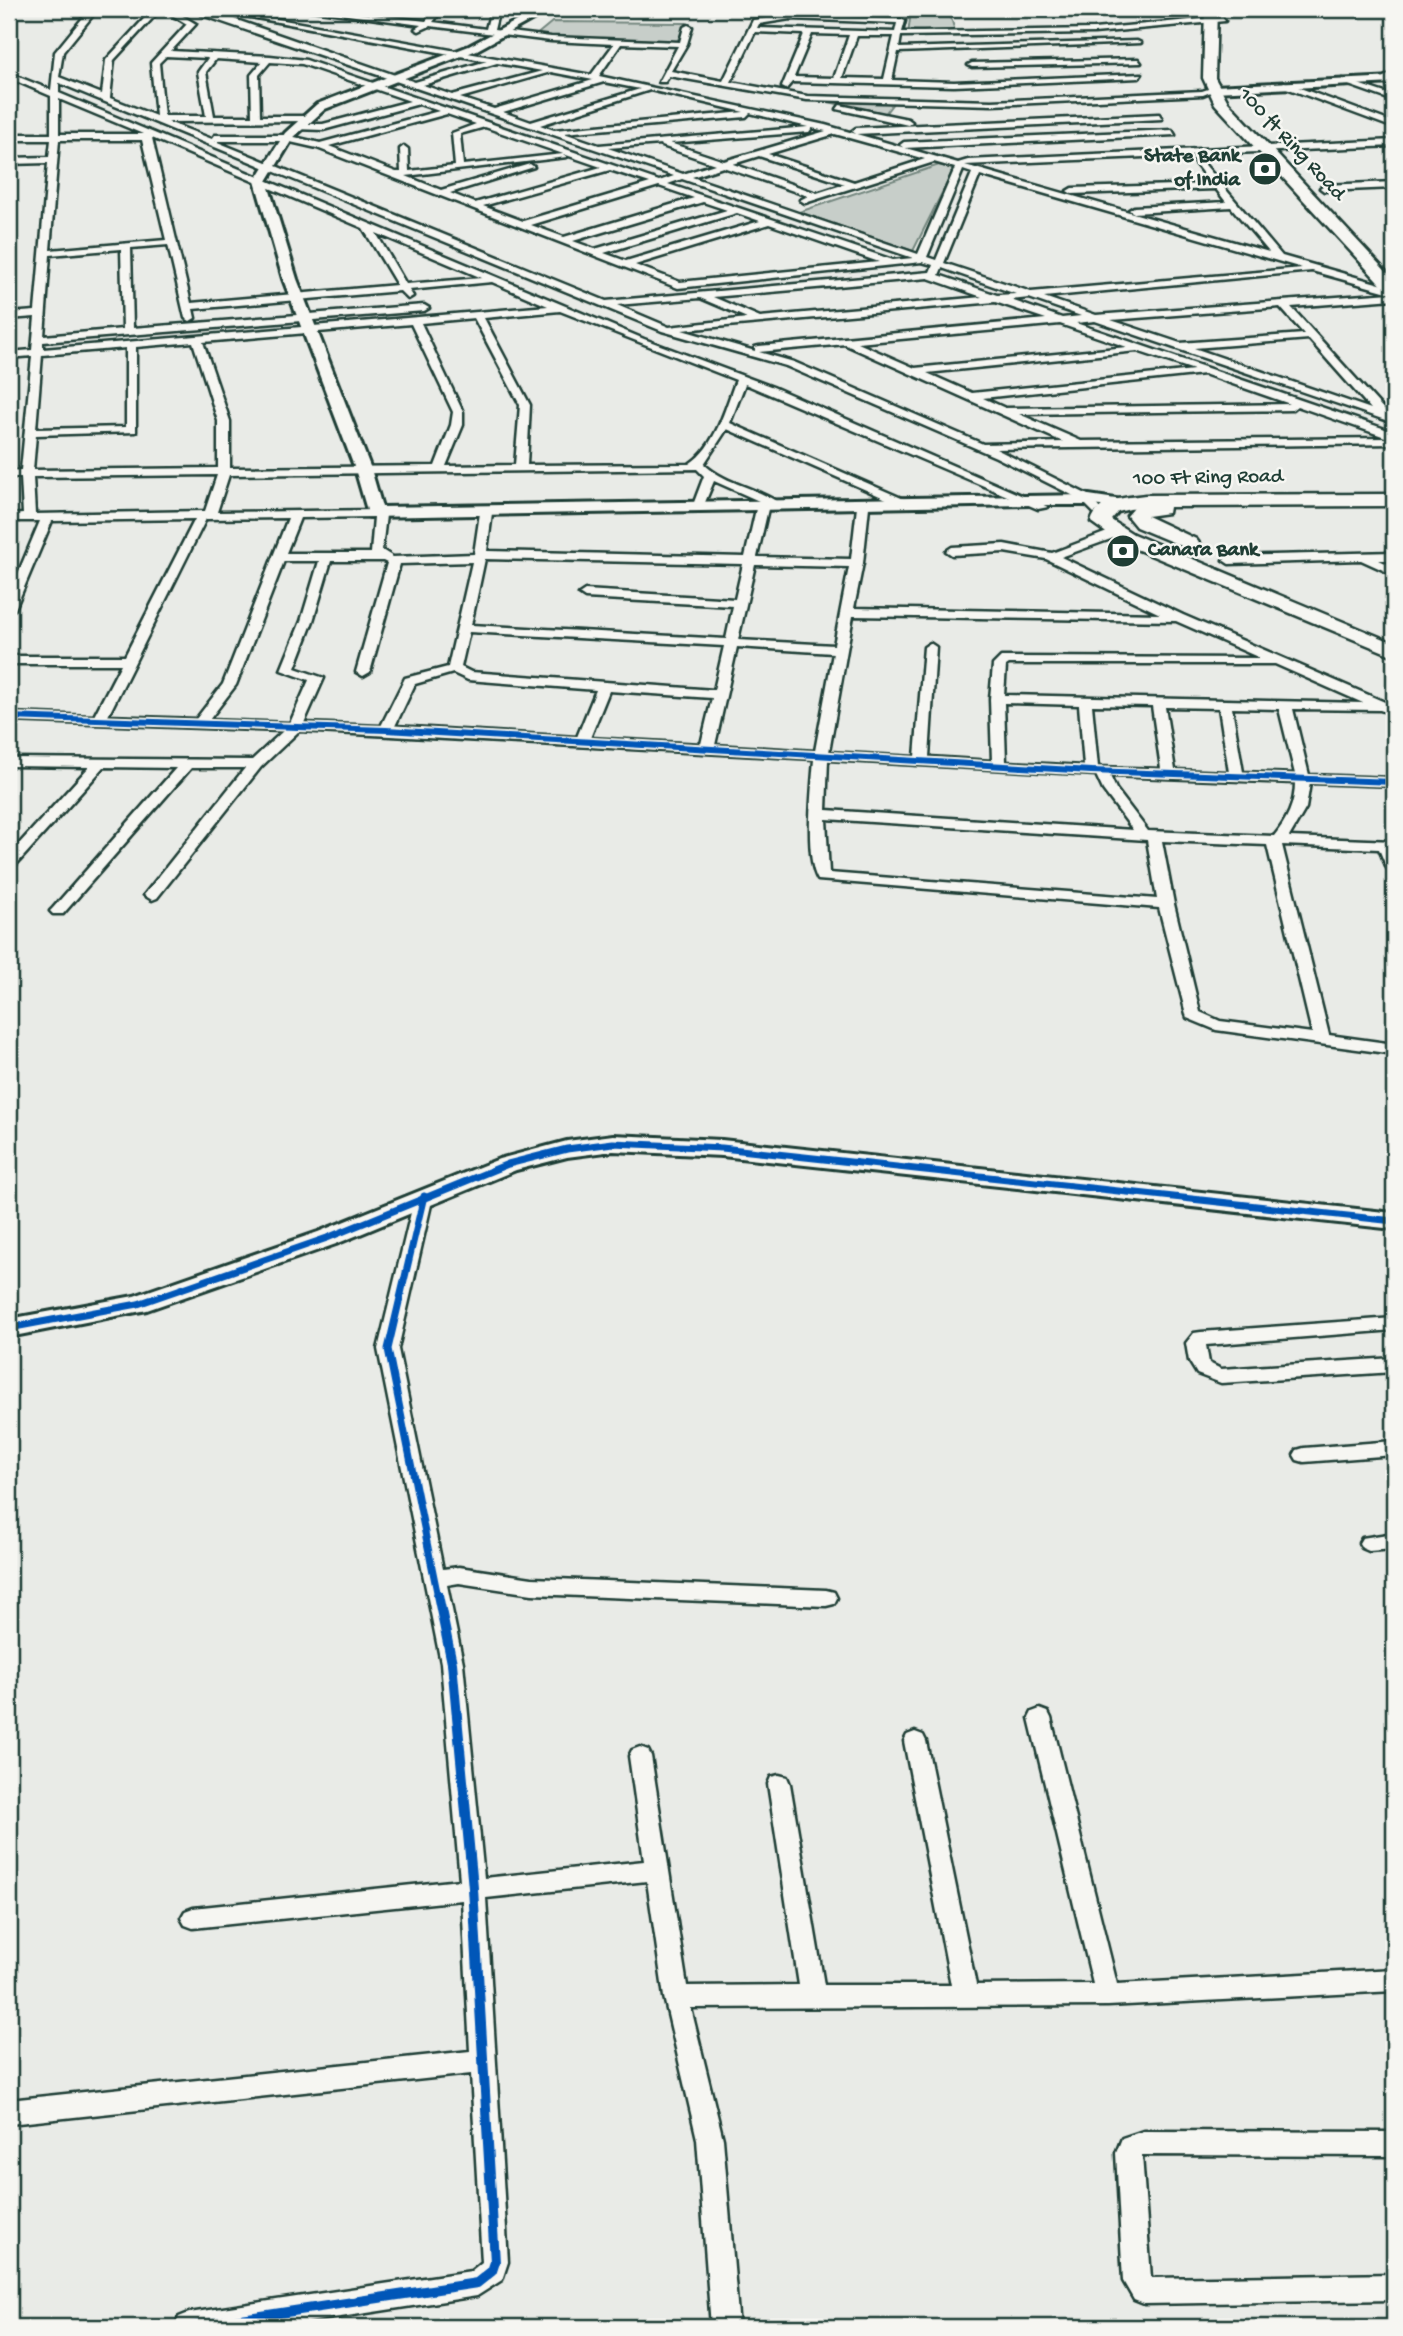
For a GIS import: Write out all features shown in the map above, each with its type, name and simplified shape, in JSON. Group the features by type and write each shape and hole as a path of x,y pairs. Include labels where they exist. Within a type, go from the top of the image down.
{"main road":[{"path":"377,514 297,296 261,181 268,164 286,138 314,111 461,53 504,34 546,9"},
{"path":"1217,14 1224,50"},
{"name":"100 ft Ring Road","path":"1217,14 1208,68 1223,84 1222,104 1283,155 1394,292"},
{"path":"1223,84 1388,80"},
{"path":"1368,239 1394,269"},
{"name":"100 Ft Ring Road","path":"1115,533 1101,522 1122,511 1394,500"},
{"path":"377,514 902,502 1036,503 1122,511 1394,508"},
{"path":"377,514 397,510 699,505 863,507 1036,503"},
{"name":"100 Ft Ring Road","path":"1122,511 1229,561 1394,631"},
{"path":"1115,533 1394,650"},
{"path":"9,1328 138,1304 327,1238 424,1196 508,1164 567,1149 613,1143 722,1148 1394,1221"}],"street":[{"path":"29,517 27,473 41,339 51,160 55,137 55,78 59,52 94,9"},
{"path":"106,97 110,60 161,9 203,10 599,78 825,128 1055,192 1394,292"},
{"path":"158,120 155,64 192,24 161,9"},
{"path":"309,9 489,33 557,39 683,44"},
{"path":"394,42 427,25 439,9"},
{"path":"489,33 495,9"},
{"path":"777,9 782,17"},
{"path":"964,9 966,18"},
{"path":"203,10 530,125 1389,418"},
{"path":"752,30 898,37 1136,29 1217,14"},
{"path":"726,83 758,21 782,17 901,21 887,83"},
{"path":"530,125 653,89 667,73 683,44 688,27"},
{"path":"1136,29 1140,95 1187,152"},
{"path":"783,94 809,32"},
{"path":"837,81 853,35"},
{"path":"550,48 557,39"},
{"path":"494,112 599,78 619,42"},
{"path":"896,50 1137,43"},
{"path":"163,53 303,62 897,265"},
{"path":"210,117 202,72 214,56"},
{"path":"535,66 542,57"},
{"path":"256,117 255,75 270,58"},
{"path":"414,85 499,60"},
{"path":"972,65 1138,61"},
{"path":"158,120 256,117 333,125 420,101 452,98 554,70"},
{"path":"667,73 799,97 925,128"},
{"path":"1388,80 1394,74"},
{"path":"9,75 369,228 565,307 640,341 745,380 1036,503"},
{"path":"789,79 954,84 1139,76"},
{"path":"55,78 666,329 790,364 1122,511"},
{"path":"1346,81 1394,99"},
{"path":"799,97 992,103 1203,93 1223,84"},
{"path":"1284,84 1394,126"},
{"path":"320,146 449,111"},
{"path":"550,131 684,116 760,113"},
{"path":"520,225 838,132 1159,117"},
{"path":"459,166 456,133 517,120"},
{"path":"440,193 598,147 825,128"},
{"path":"887,145 1172,133"},
{"path":"9,137 286,138 320,146 679,285"},
{"path":"151,137 171,242 192,327"},
{"path":"658,141 816,196"},
{"path":"981,171 1198,162 1394,143"},
{"path":"404,149 405,172"},
{"path":"957,164 1187,152 1283,155 1394,152"},
{"path":"760,154 853,184"},
{"path":"394,174 563,157"},
{"path":"779,209 935,159"},
{"path":"9,161 51,160"},
{"path":"1198,162 1277,256"},
{"path":"921,259 957,164"},
{"path":"473,206 608,167"},
{"path":"932,276 981,171"},
{"path":"1324,189 1394,185"},
{"path":"1055,192 1218,186"},
{"path":"562,241 702,199"},
{"path":"1120,211 1233,204"},
{"path":"592,253 737,210"},
{"path":"624,265 769,220"},
{"path":"369,228 415,308"},
{"path":"45,253 171,242"},
{"path":"1257,251 1268,245"},
{"path":"127,246 128,332"},
{"path":"512,300 897,265 921,259"},
{"path":"666,329 1317,269"},
{"path":"41,339 192,327 415,321 966,274"},
{"path":"932,276 1394,439"},
{"path":"187,306 495,279"},
{"path":"741,350 1394,292"},
{"path":"701,295 760,320"},
{"path":"9,355 197,339 415,308 498,301"},
{"path":"1282,303 1389,418"},
{"path":"9,316 42,314"},
{"path":"477,314 525,405 521,467"},
{"path":"415,321 458,412 457,425 440,468"},
{"path":"1174,346 1313,335"},
{"path":"99,720 206,514 223,472 223,410 197,339"},
{"path":"846,342 1083,446"},
{"path":"32,432 132,430 131,345"},
{"path":"913,371 1139,349"},
{"path":"745,380 773,375 790,364"},
{"path":"969,396 1203,373"},
{"path":"9,474 521,467 683,468 698,464 724,424 745,380"},
{"path":"1005,411 1306,407"},
{"path":"724,424 902,502"},
{"path":"980,446 1394,439"},
{"path":"698,464 710,477 752,491 767,506 750,563 707,748"},
{"path":"699,505 710,477"},
{"path":"863,507 858,563 838,649 823,755 817,814 821,874 828,880 1166,904"},
{"path":"200,723 229,685 296,513"},
{"path":"454,669 480,556 486,513"},
{"path":"9,518 377,514 375,550 389,558"},
{"path":"9,610 48,517"},
{"path":"1051,556 1115,533"},
{"path":"952,551 1004,548 1051,556 1179,618 1390,709"},
{"path":"281,557 480,556 858,563"},
{"path":"1229,561 1394,556"},
{"path":"152,895 257,764 295,727 317,678 288,670 307,621 326,557"},
{"path":"1360,557 1394,571"},
{"path":"363,672 389,558"},
{"path":"585,594 741,603"},
{"path":"845,612 1179,618"},
{"path":"463,628 838,649"},
{"path":"922,763 930,647"},
{"path":"9,660 130,660"},
{"path":"999,766 997,699 1000,665 1011,660 1279,663"},
{"path":"386,730 410,681 454,669 468,676 720,695"},
{"path":"582,741 604,686"},
{"path":"997,699 1390,709"},
{"path":"1084,701 1096,772 1107,791 1134,817 1148,836 1193,1015 1216,1025 1394,1049"},
{"path":"1158,703 1169,774"},
{"path":"1225,704 1237,776"},
{"path":"1276,840 1300,811 1304,779 1285,705"},
{"path":"9,717 386,730 1096,772 1394,782"},
{"path":"11,765 101,762 257,764"},
{"path":"9,864 101,762"},
{"path":"58,911 188,762"},
{"path":"817,814 1148,836 1390,844 1394,868"},
{"path":"1276,840 1322,1041"},
{"path":"189,2327 244,2323 477,2283 486,2278 495,2262 473,1888 452,1663 388,1349 424,1196"},
{"path":"1394,1324 1201,1338 1196,1343 1197,1360 1202,1369 1221,1376 1394,1365"},
{"path":"1304,1455 1394,1448"},
{"path":"1369,1543 1394,1541"},
{"path":"435,1578 459,1575 531,1586 826,1598"},
{"path":"1040,1718 1108,1994"},
{"path":"915,1741 966,1996"},
{"path":"640,1756 676,1997 710,2139 725,2327"},
{"path":"779,1784 813,1996"},
{"path":"193,1918 658,1870"},
{"path":"676,1997 1108,1994 1394,1980"},
{"path":"9,2112 483,2061"},
{"path":"1394,2144 1143,2143 1131,2147 1129,2153 1137,2281 1144,2291 1394,2287"}],"shaded area":[{"path":"795,9 943,9 952,21 956,35 908,35 910,19 793,16"},
{"path":"552,22 686,23 677,42 535,36"},
{"path":"816,99 894,102 884,115"},
{"path":"939,165 954,169 913,251 799,212"}],"cycle path":[{"path":"9,717 386,730 1091,771 1394,782"},
{"path":"9,1328 138,1304 327,1238 424,1196 508,1164 567,1149 613,1143 722,1148 1394,1221"},
{"path":"189,2327 477,2283 492,2271 495,2262 473,1888 452,1663 388,1349 424,1196"}],"place":[{"name":"State Bank of India","path":"1265,169"},
{"name":"Canara Bank","path":"1123,551"}]}
